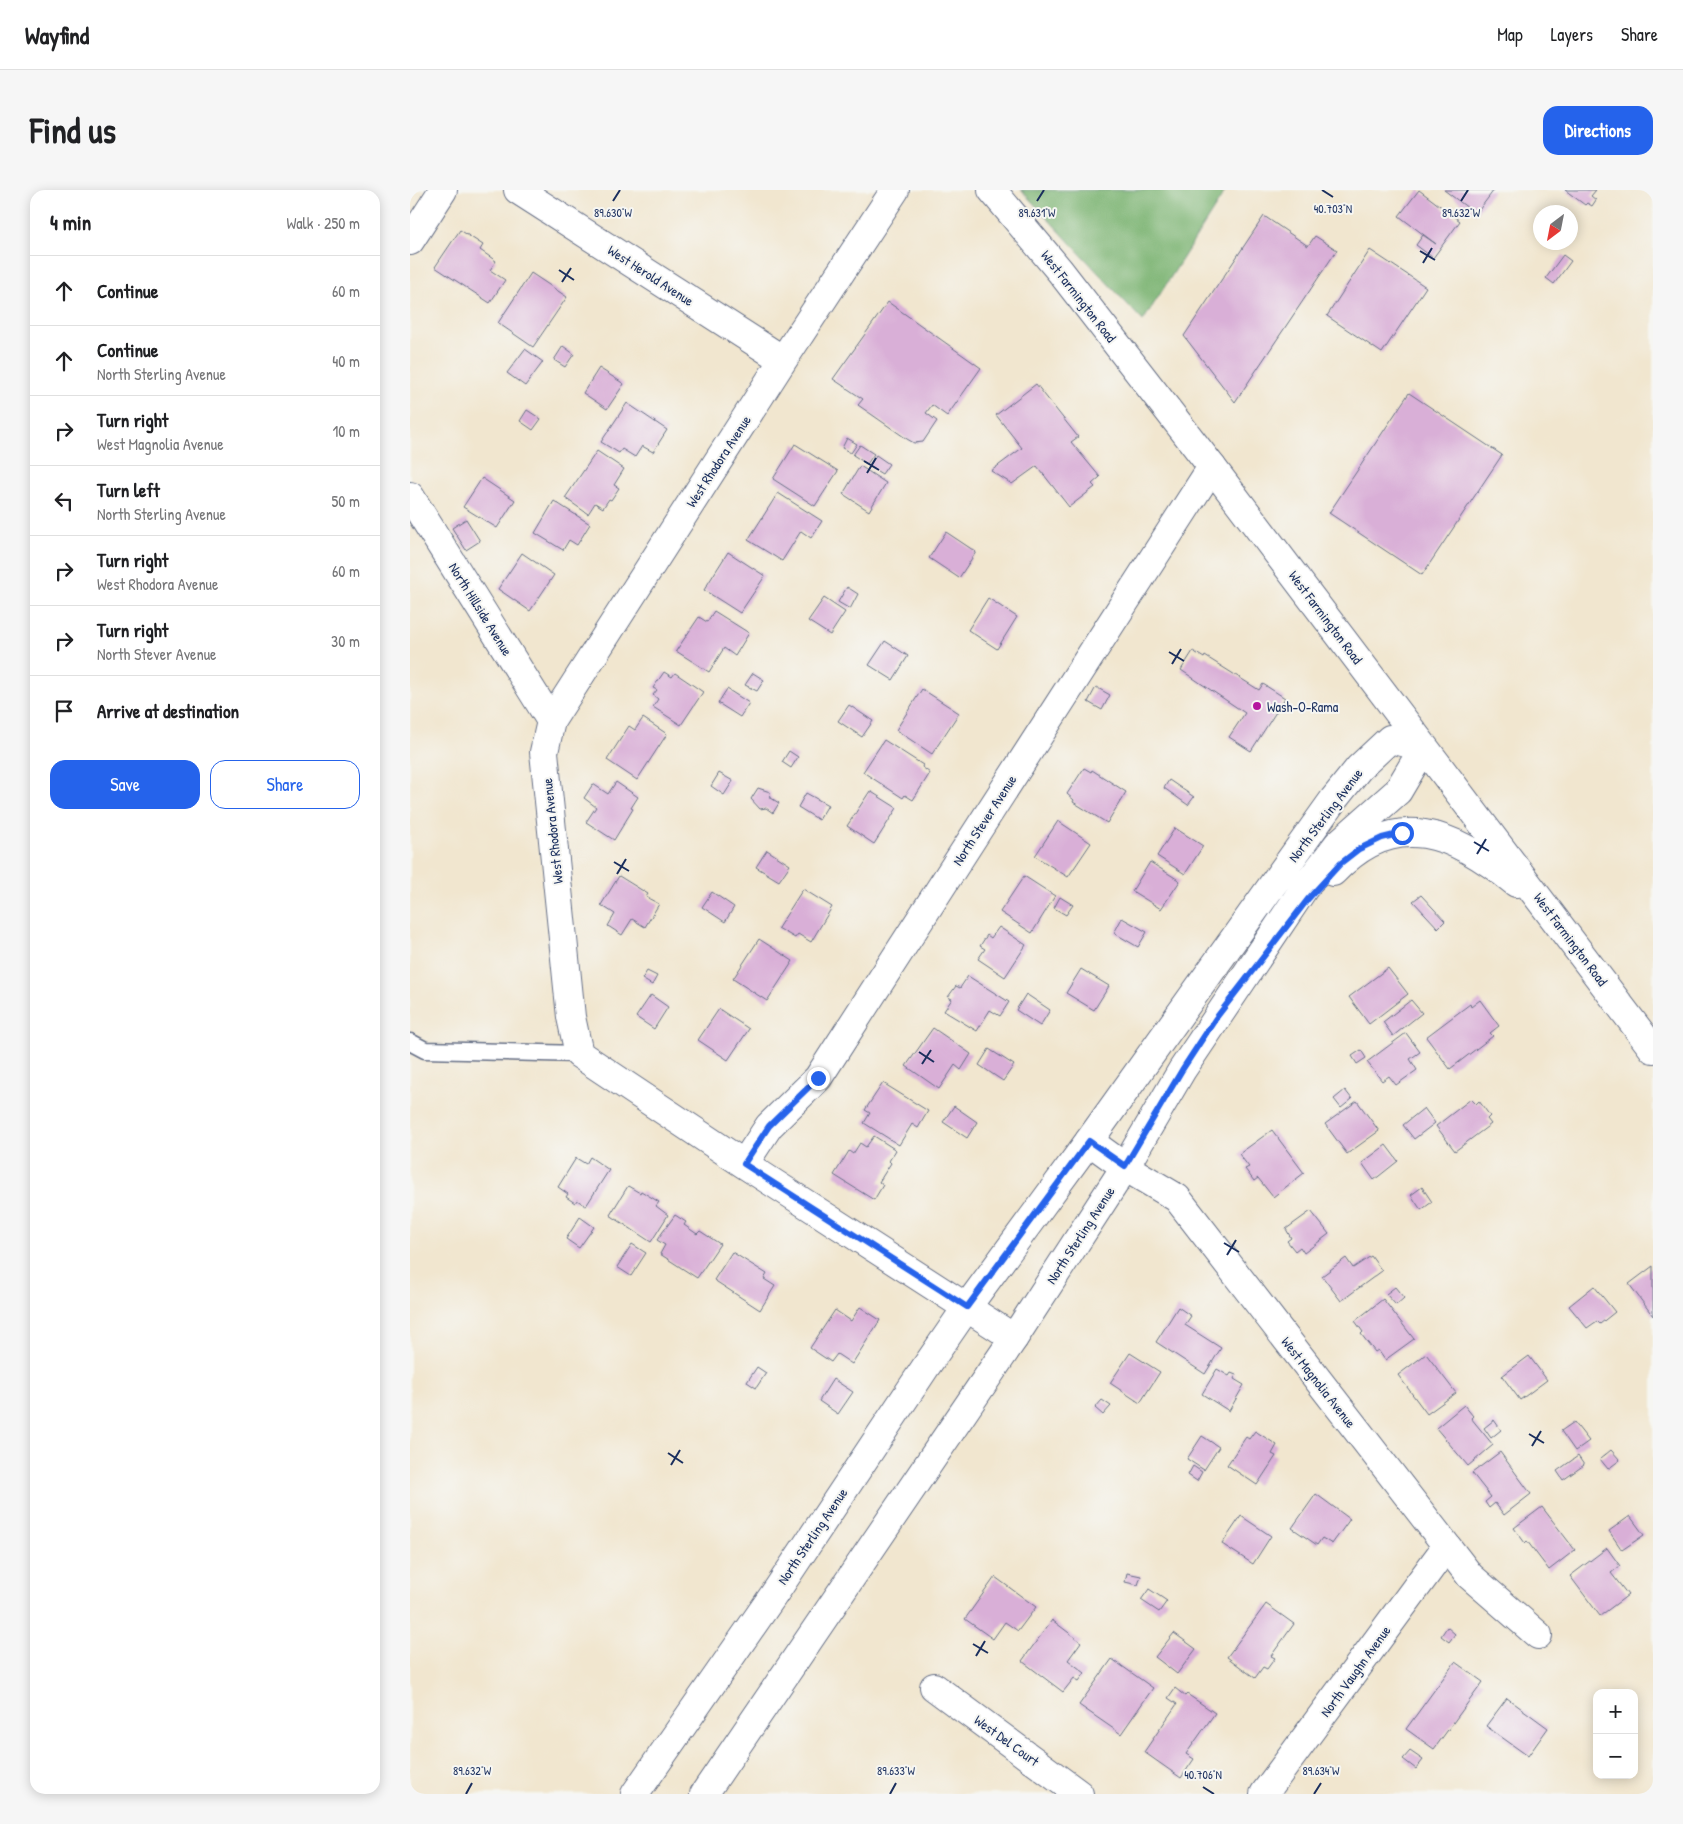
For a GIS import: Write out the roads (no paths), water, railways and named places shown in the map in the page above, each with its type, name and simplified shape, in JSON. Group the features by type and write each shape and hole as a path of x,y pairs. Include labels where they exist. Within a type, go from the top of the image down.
{"main road":[{"path":"410,241 443,190"},
{"name":"West Herold Avenue","path":"518,190 783,360"},
{"name":"West Rhodora Avenue","path":"579,1054 571,1017 544,752 551,721 783,360 895,190"},
{"name":"West Farmington Road","path":"992,190 1060,271 1212,467 1653,1049"},
{"name":"North Stever Avenue","path":"744,1164 769,1126 818,1078 1212,467"},
{"name":"North Hillside Avenue","path":"410,496 551,721"},
{"name":"North Sterling Avenue","path":"635,1794 777,1590 967,1307 1350,778 1390,739 1424,747 1398,791 1348,833 1328,856 1216,1018 1182,1070 1125,1166 1014,1338 704,1794"},
{"path":"1216,1018 1263,960 1297,913 1341,863 1369,843 1392,835 1411,832 1424,834 1466,847 1491,863 1520,886 1551,915 1569,937"},
{"path":"579,1054 744,1164 1014,1338"},
{"name":"West Magnolia Avenue","path":"1089,1141 1177,1198 1446,1547 1484,1590 1538,1635"},
{"name":"North Vaughn Avenue","path":"1264,1794 1446,1547"},
{"name":"West Del Court","path":"934,1687 1079,1794"}],"lane":[{"path":"410,1042 425,1050 579,1054"}],"place":[{"name":"Wash-O-Rama","path":"1257,706"}]}
